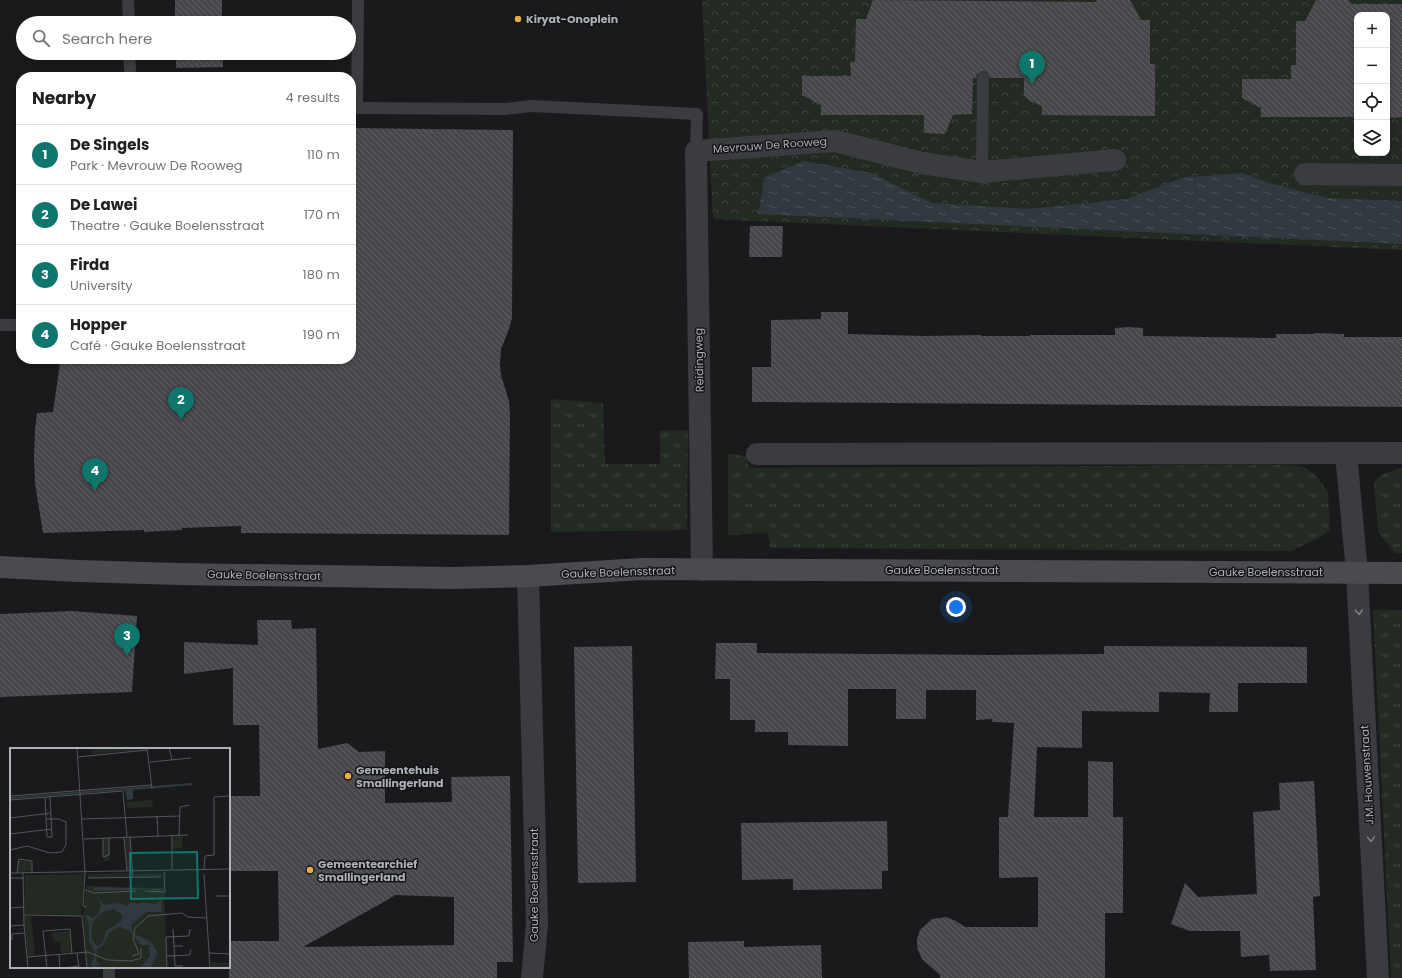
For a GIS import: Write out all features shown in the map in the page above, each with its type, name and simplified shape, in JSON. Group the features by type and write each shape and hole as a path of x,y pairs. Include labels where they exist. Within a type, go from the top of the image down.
{"main road":[{"name":"Gauke Boelensstraat","path":"0,567 102,572 453,578 528,576 642,569 1402,573"}],"street":[{"name":"Mevrouw De Rooweg","path":"696,151 834,141 922,163 982,172 1115,160"},
{"name":"Reidingweg","path":"696,151 702,570"},
{"path":"1305,174 1402,174"},
{"path":"1346,453 1356,573"},
{"path":"757,454 1402,453"},
{"name":"J.M. Houwenstraat","path":"1356,573 1378,978"},
{"name":"Gauke Boelensstraat","path":"528,576 537,924 532,978"}],"lane":[{"path":"128,0 129,16"},
{"path":"356,54 358,0"},
{"path":"129,60 130,70"},
{"path":"355,72 356,60"},
{"path":"982,172 984,78"},
{"name":"Mevrouw De Rooweg","path":"356,108 506,109 538,107 697,114 696,151"},
{"path":"0,325 16,325"}],"green space":[{"path":"702,0 1402,0 1402,250 713,219"},
{"path":"551,399 603,403 605,464 660,464 660,431 688,430 687,530 551,532"},
{"path":"728,454 747,456 749,468 1291,465 1306,468 1316,476 1328,492 1330,530 1319,538 1291,551 770,548 768,533 728,535"},
{"path":"1402,468 1402,553 1395,553 1378,532 1374,482 1381,475"},
{"path":"1373,610 1402,610 1402,978 1391,978"}],"water":[{"path":"804,161 871,173 932,203 1029,209 1126,199 1182,178 1243,173 1272,184 1327,198 1402,201 1402,244 758,214 765,177"}],"building":[{"path":"175,0 222,0 222,16 175,16"},
{"path":"873,0 1095,2 1097,0 1130,0 1141,20 1150,20 1150,64 1155,64 1155,116 1042,115 1042,106 1030,101 1024,95 1024,78 990,78 987,72 983,71 977,74 976,78 973,78 972,114 953,115 945,134 924,133 924,115 821,115 821,105 802,95 802,76 851,76 850,62 855,62 856,19 866,19"},
{"path":"1316,0 1348,0 1352,4 1402,4 1402,117 1390,118 1390,12 1354,12 1354,117 1261,117 1261,108 1242,98 1242,79 1291,79 1291,65 1296,65 1296,21 1305,21"},
{"path":"176,60 223,60 223,67 176,68"},
{"path":"356,128 513,130 512,318 501,349 500,365 501,375 509,401 510,413 509,535 241,533 241,526 181,528 182,530 144,532 144,530 43,533 35,483 35,430 37,413 53,412 60,364 356,364"},
{"path":"750,226 783,226 782,257 749,257"},
{"path":"821,312 848,312 848,334 925,336 1115,335 1115,328 1129,327 1143,328 1143,336 1276,338 1276,334 1314,333 1344,334 1344,337 1402,337 1402,407 752,402 752,367 771,367 771,320 821,319"},
{"path":"72,611 137,616 132,692 0,697 0,614"},
{"path":"257,620 291,620 292,629 316,628 318,749 347,743 359,752 385,751 385,803 452,802 451,777 510,776 513,962 497,962 497,978 229,978 230,941 279,941 278,871 230,871 230,796 260,796 259,725 233,725 233,668 184,674 184,642 258,645","holes":["395,895 454,897 454,945 303,947"]},
{"path":"716,643 757,643 757,653 993,655 1104,654 1104,646 1307,647 1307,683 1238,683 1238,712 1209,712 1210,693 1159,692 1159,712 1082,711 1082,748 1037,747 1034,817 1088,817 1088,761 1113,762 1113,817 1123,817 1123,913 1105,913 1105,978 940,978 940,975 922,959 917,944 920,930 932,919 946,917 965,927 1038,927 1038,877 999,878 999,817 1008,817 1014,723 992,722 992,719 976,720 976,690 926,690 926,719 896,719 896,689 848,689 848,746 788,745 788,732 755,732 755,720 730,720 730,679 715,679"},
{"path":"632,646 636,882 578,883 574,647"},
{"path":"1314,781 1320,896 1313,897 1316,970 1270,971 1269,955 1241,957 1240,931 1190,931 1171,924 1185,883 1198,897 1257,894 1253,812 1280,810 1279,783"},
{"path":"887,821 888,871 882,871 882,889 793,890 793,879 742,880 741,823"},
{"path":"744,941 744,947 821,945 822,978 689,978 688,942"}],"place":[{"name":"Kiryat-Onoplein","path":"518,19"},
{"name":"De Singels","path":"1032,84"},
{"name":"De Lawei","path":"181,420"},
{"name":"Hopper","path":"95,491"},
{"name":"Firda","path":"127,656"},
{"name":"Gemeentehuis Smallingerland","path":"348,776"},
{"name":"Gemeentearchief Smallingerland","path":"310,870"}]}
